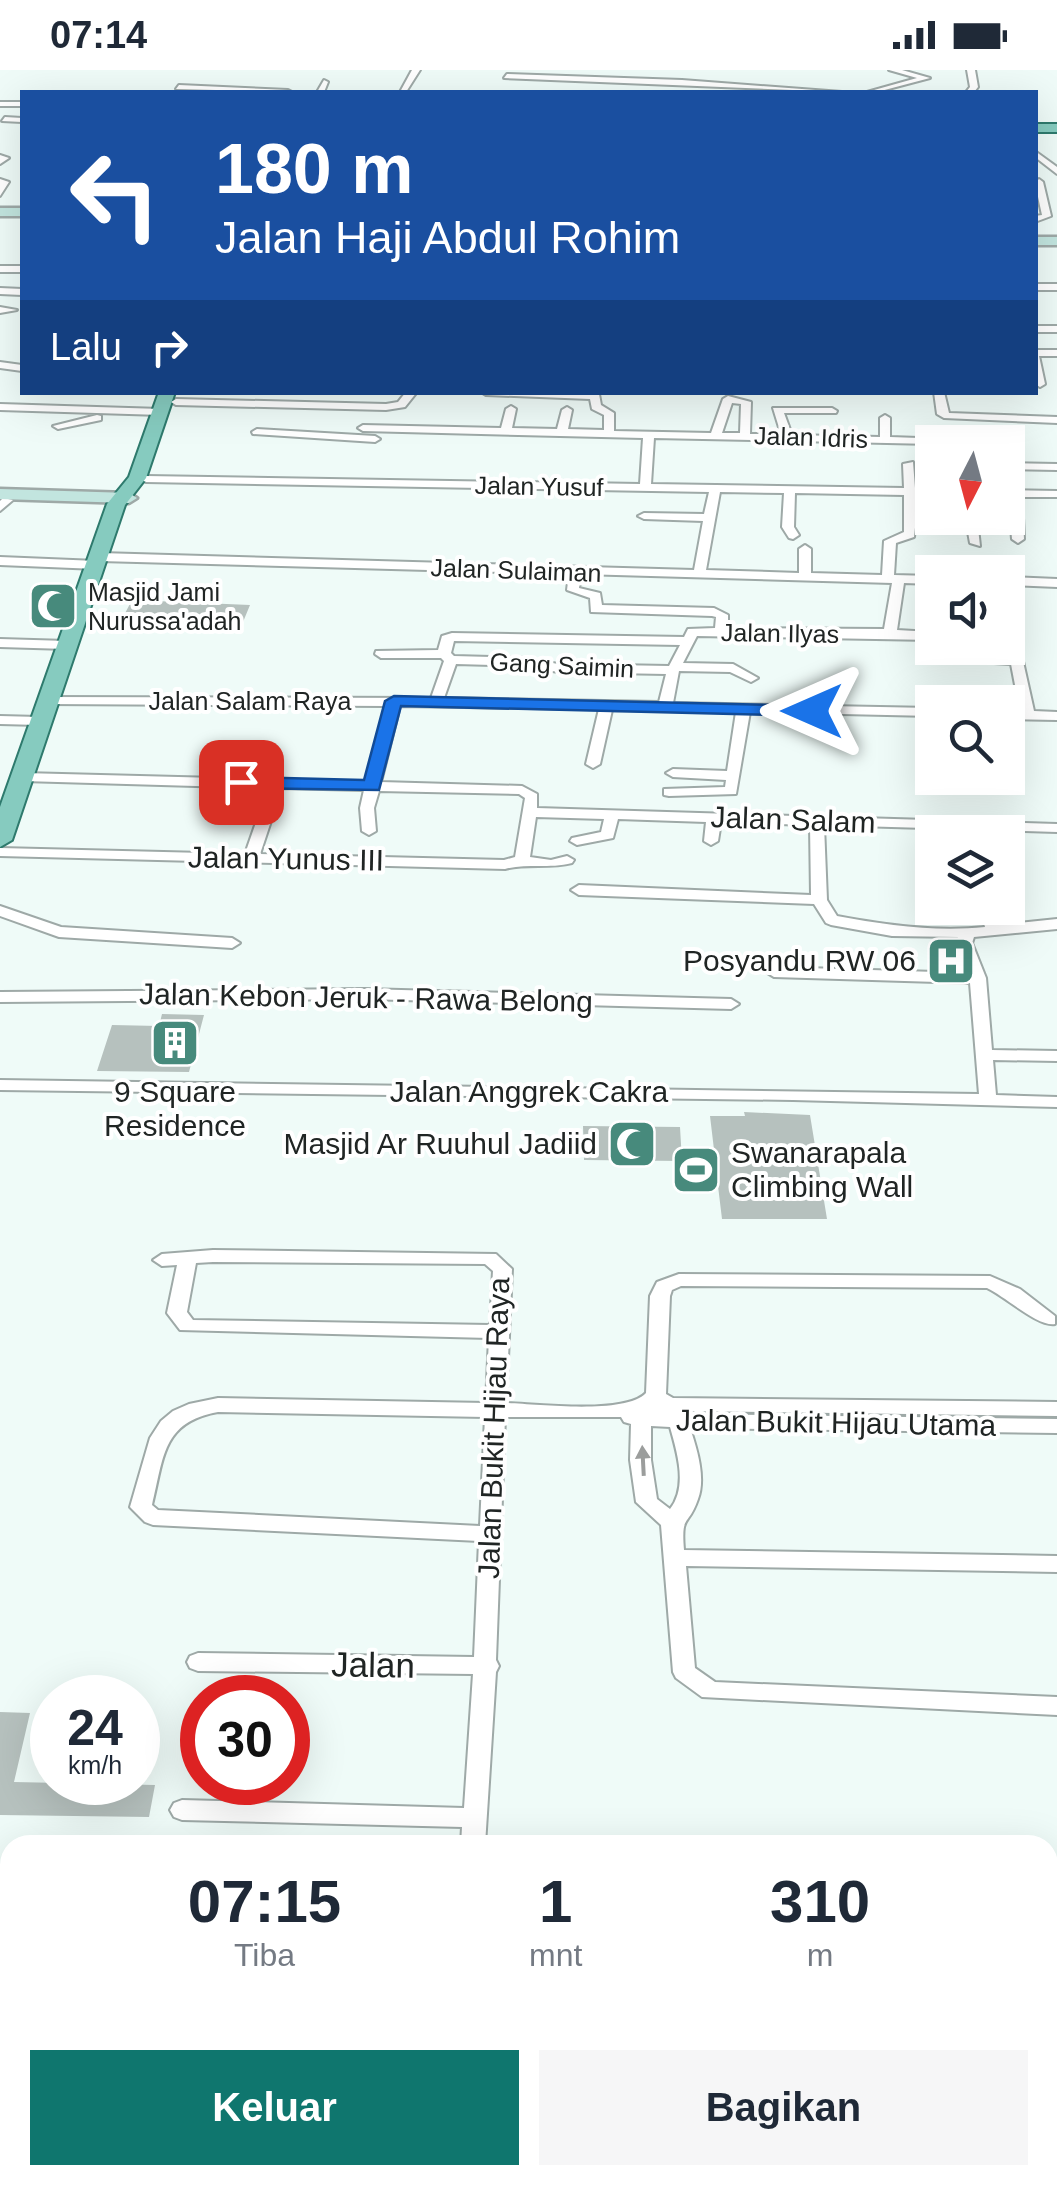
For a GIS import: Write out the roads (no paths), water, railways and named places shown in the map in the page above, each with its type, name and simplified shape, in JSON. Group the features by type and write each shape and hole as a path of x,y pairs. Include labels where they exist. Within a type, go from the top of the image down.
{"main road":[{"path":"2,500 122,503 146,479 168,403"},
{"path":"0,840 14,786 67,644 122,503 137,478 168,403"}],"street":[{"path":"877,90 926,77 892,70"},
{"path":"507,76 807,90"},
{"path":"321,90 324,82"},
{"path":"179,88 194,90"},
{"path":"0,182 5,182 0,193"},
{"path":"1038,185 1047,216 1038,218"},
{"path":"400,405 409,395"},
{"path":"562,395 598,397 596,408 609,412 609,432"},
{"path":"939,395 942,414 976,419 1057,420"},
{"path":"716,435 728,399 745,401 745,436"},
{"path":"0,408 168,403 310,408 400,405 412,412 405,429"},
{"path":"58,426 168,403"},
{"path":"375,438 386,407"},
{"path":"506,431 511,409"},
{"path":"562,432 567,410"},
{"path":"787,436 778,410 832,411"},
{"path":"473,431 479,418"},
{"path":"885,418 885,440"},
{"path":"970,425 976,419"},
{"path":"363,428 375,438"},
{"name":"Jalan Idris","path":"375,438 405,429 915,441"},
{"path":"257,432 375,438"},
{"path":"644,433 645,487"},
{"path":"890,633 890,541 909,535 909,464"},
{"path":"1025,466 1057,467"},
{"name":"Jalan Yusuf","path":"146,479 915,492"},
{"path":"699,574 715,488"},
{"path":"790,489 788,527 793,535"},
{"path":"1025,493 1057,494"},
{"path":"910,514 915,514"},
{"path":"644,516 710,518"},
{"path":"974,535 976,543"},
{"path":"1017,535 1018,539"},
{"path":"805,548 805,577"},
{"name":"Jalan Sulaiman","path":"0,561 915,579"},
{"path":"576,572 573,590 596,596 592,638"},
{"path":"1025,582 1057,582"},
{"path":"594,609 714,612 722,616 721,633"},
{"name":"Jalan Ilyas","path":"666,708 674,668 693,632 915,635"},
{"path":"436,702 448,657 447,639 461,635 686,641"},
{"path":"0,643 67,644"},
{"name":"Gang Saimin","path":"381,654 525,662 558,668 733,668 750,678"},
{"path":"1018,665 1028,715 1057,716"},
{"name":"Jalan Salam Raya","path":"47,700 394,701 915,712"},
{"path":"370,830 372,786 394,701"},
{"path":"593,764 606,708"},
{"path":"710,841 732,784 742,710"},
{"path":"0,720 39,721"},
{"path":"673,773 732,784"},
{"path":"251,858 277,783"},
{"path":"14,786 277,783 522,790 532,797 522,860"},
{"path":"668,792 732,784"},
{"name":"Jalan Salam","path":"530,812 915,826"},
{"path":"577,841 606,836 612,815"},
{"path":"817,822 818,900 831,920 892,931 968,933 1057,924"},
{"name":"Jalan Salam","path":"1025,828 1057,828"},
{"name":"Jalan Yunus III","path":"0,852 505,865 522,860 551,864 567,860"},
{"path":"579,890 818,900"},
{"path":"0,911 59,932 232,942"},
{"path":"968,933 964,943 978,978 988,1100"},
{"path":"774,972 978,978"},
{"name":"Jalan Kebon Jeruk - Rawa Belong","path":"0,997 366,994 731,1004"},
{"path":"986,1055 1057,1056"},
{"name":"Jalan Anggrek Cakra","path":"0,1085 367,1092 698,1092 1057,1102"},
{"path":"162,1260 188,1258 176,1312 187,1326 498,1332"},
{"name":"Jalan Bukit Hijau Raya","path":"188,1258 489,1258 503,1269 494,1411 488,1666 474,1835"},
{"path":"671,1522 647,1502 658,1409 660,1296 664,1286 679,1280 990,1282 1013,1293 1048,1320"},
{"name":"Jalan Bukit Hijau Utama","path":"490,1534 153,1517 141,1507 162,1434 173,1417 191,1408 218,1405 616,1412 1057,1409"},
{"path":"658,1409 690,1490 685,1506 671,1522 684,1672 710,1691 1057,1706"},
{"name":"Jalan Bukit Hijau Utama","path":"658,1409 1057,1426"},
{"path":"673,1558 1057,1564"},
{"name":"Jalan","path":"198,1662 488,1666"},
{"path":"182,1810 476,1818"}],"place":[{"name":"Masjid Jami Nurussa'adah","path":"53,606"},
{"name":"Posyandu RW 06","path":"951,961"},
{"name":"9 Square Residence","path":"175,1043"},
{"name":"Masjid Ar Ruuhul Jadiid","path":"632,1144"},
{"name":"Swanarapala Climbing Wall","path":"696,1170"}]}
